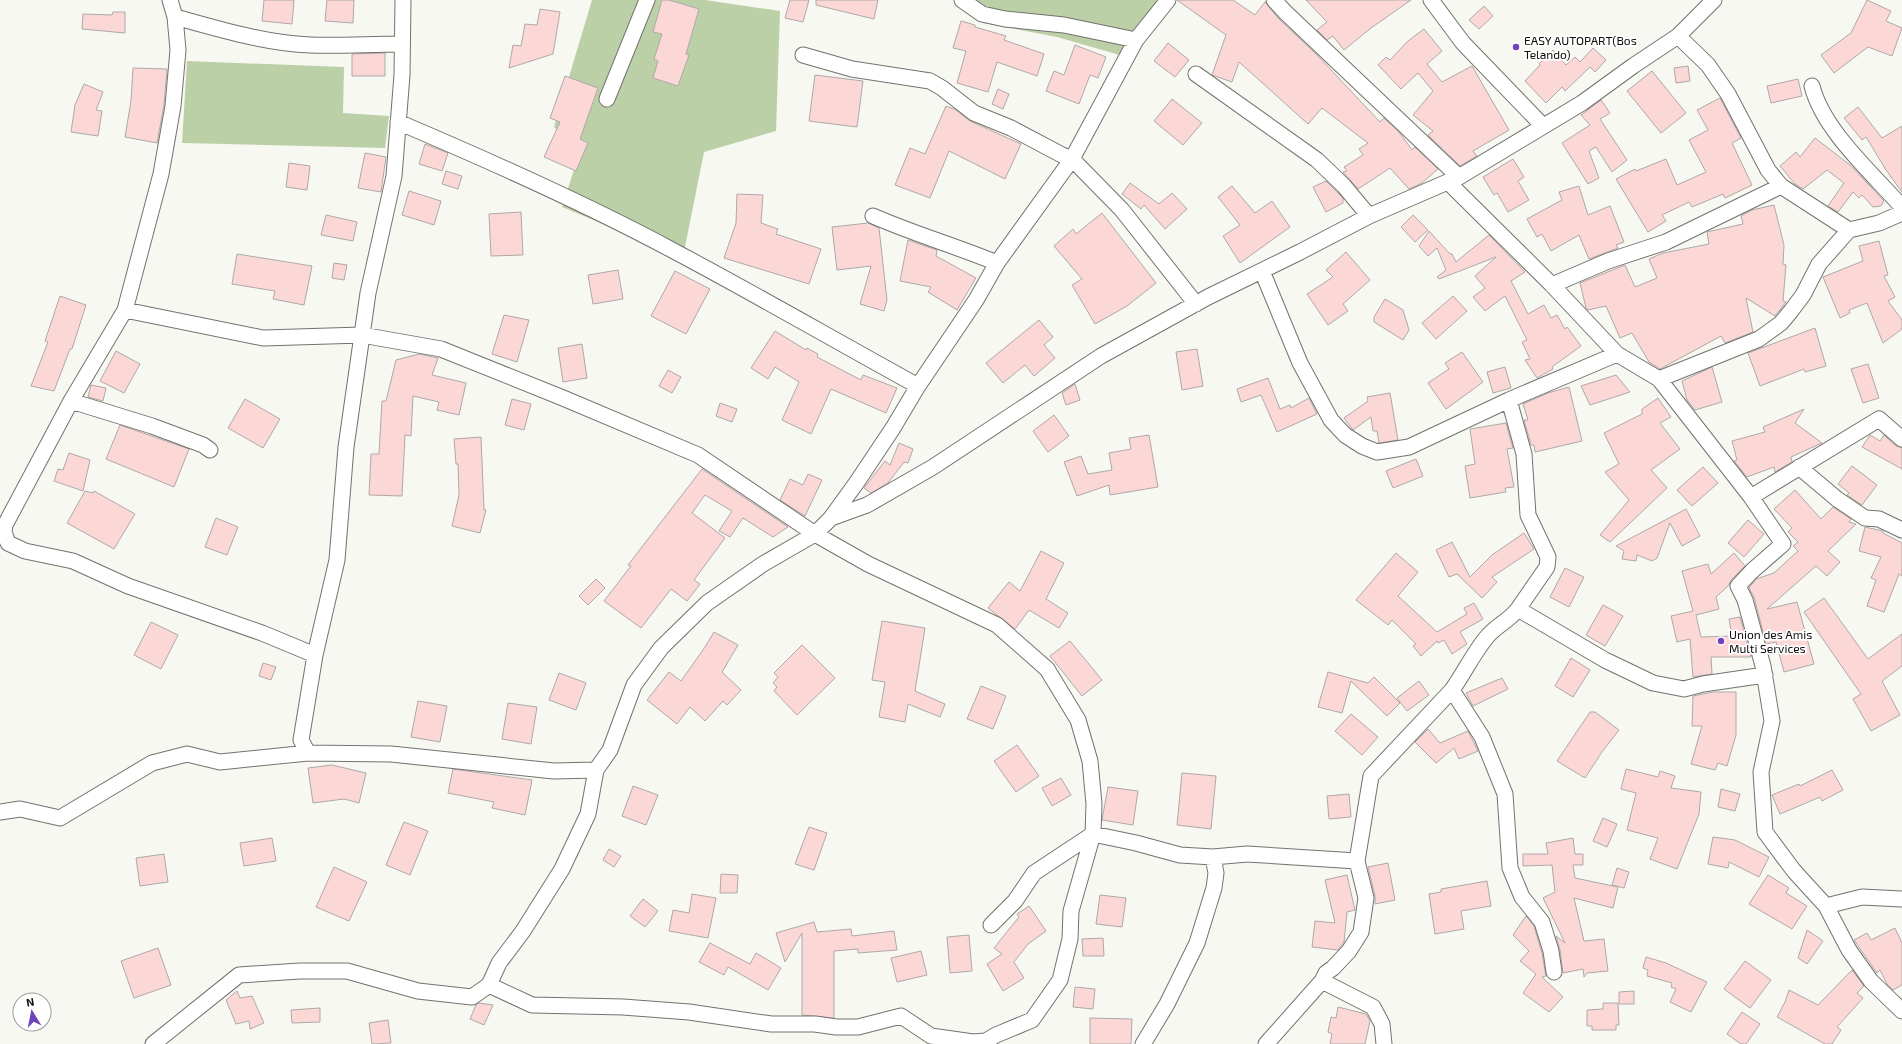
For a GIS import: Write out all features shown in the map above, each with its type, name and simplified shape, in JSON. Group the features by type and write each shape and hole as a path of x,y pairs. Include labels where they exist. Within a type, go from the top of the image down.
{"street":[{"path":"170,0 175,17 178,50 173,106 161,174 125,310 71,401 5,525 4,532 8,543 25,551 73,561 128,586 262,633 315,655"},
{"path":"308,753 301,740 315,655 337,560 346,447 368,293 394,176 402,76 401,44 403,0"},
{"path":"607,99 647,0"},
{"path":"962,0 982,14 1005,19 1064,25 1136,40"},
{"path":"153,1044 239,975 300,970 347,971 418,991 472,997 489,985 498,963 523,931 562,870 588,814 596,770 610,750 634,685 661,648 707,603 763,564 815,534 831,518 857,482 918,386 976,300 997,263 1072,159 1136,40 1168,0"},
{"path":"1274,0 1454,180 1617,354 1659,379 1751,496 1783,544 1752,571 1738,586 1745,600 1765,676 1772,721 1761,772 1765,832 1794,871 1826,906 1850,950 1872,981 1902,1011"},
{"path":"1431,0 1464,43 1543,126"},
{"path":"831,518 867,505 933,467 1101,356 1196,304 1369,216 1454,180 1582,103 1678,36 1714,0"},
{"path":"175,17 237,34 271,41 309,45 401,44"},
{"path":"1678,36 1708,65 1728,94 1768,170 1780,186 1849,230"},
{"path":"803,55 852,69 930,81 942,88 974,113 1011,128 1072,159 1122,210 1196,304"},
{"path":"1196,74 1317,160 1344,186 1369,216"},
{"path":"1812,86 1818,104 1833,129 1902,207"},
{"path":"398,122 593,210 672,249 918,386"},
{"path":"1552,285 1608,261 1666,242 1780,186"},
{"path":"1659,379 1759,339 1781,323 1803,295 1819,264 1849,230 1879,223 1902,213"},
{"path":"873,216 914,234 955,246 997,263"},
{"path":"1262,271 1300,363 1331,420 1345,435 1362,446 1377,452 1409,447 1509,400 1617,354"},
{"path":"125,310 263,338 362,335 441,349 563,398 698,455 815,534 868,564 997,625 1047,669 1078,720 1090,761 1094,804 1093,834 1071,911 1070,939 1060,980 1032,1020 996,1035 986,1041 973,1042 931,1036 901,1016 858,1027 836,1027 815,1024 771,1024 689,1012 623,1007 532,1006 489,985"},
{"path":"1266,1044 1322,981 1326,973 1333,968 1349,951 1361,932 1366,898 1357,861 1371,776 1452,690 1486,638 1494,629 1512,617 1547,567 1548,557 1528,515 1524,454 1509,400"},
{"path":"71,401 152,426 203,445 210,450"},
{"path":"1751,496 1880,418 1902,439"},
{"path":"1799,467 1837,500 1865,518 1879,519 1902,530"},
{"path":"1518,609 1605,660 1653,683 1684,689 1703,684 1765,676"},
{"path":"1452,690 1482,737 1505,794 1510,868 1522,897 1542,922 1551,951 1554,972"},
{"path":"0,812 20,809 60,818 152,763 187,754 220,762 308,753 391,754 554,771 596,770"},
{"path":"991,924 1015,901 1034,873 1093,834 1136,843 1180,855 1213,857 1247,854 1357,861"},
{"path":"1143,1044 1167,1004 1197,943 1214,888 1216,873 1213,857"},
{"path":"1826,906 1862,897 1902,899"},
{"path":"1322,981 1373,1007 1382,1024 1384,1044"}],"green space":[{"path":"592,0 705,0 780,11 776,131 704,152 683,257 562,207 580,151 554,127"},
{"path":"961,0 1157,0 1123,56 1057,37 983,23"},
{"path":"187,61 344,67 343,113 389,116 385,148 182,143"}],"building":[{"path":"264,0 294,0 292,24 262,21"},
{"path":"327,0 354,0 353,23 325,21"},
{"path":"662,0 669,0 699,9 686,54 689,55 678,86 653,78 658,61 654,59 662,34 653,32"},
{"path":"790,0 809,0 803,22 785,18"},
{"path":"816,0 878,0 874,19 816,5"},
{"path":"1177,0 1233,0 1255,15 1265,2 1278,18 1318,56 1380,122 1384,118 1399,132 1412,150 1415,147 1438,169 1422,183 1409,189 1390,168 1358,189 1343,172 1347,171 1344,167 1363,155 1359,149 1368,143 1322,108 1308,124 1239,62 1232,82 1212,75 1226,35"},
{"path":"1306,0 1411,0 1371,28 1344,50 1333,36 1327,40 1317,30 1327,22"},
{"path":"1867,0 1891,11 1886,21 1902,28 1892,56 1868,47 1834,73 1821,55 1851,33"},
{"path":"1484,6 1493,16 1479,29 1469,20"},
{"path":"540,9 560,12 553,54 509,68 513,45 521,46 525,24 537,25"},
{"path":"113,12 125,12 125,33 82,29 83,14 112,15"},
{"path":"961,21 975,25 975,27 1006,36 1004,40 1044,54 1037,76 997,62 988,92 957,83 966,51 953,48"},
{"path":"1424,29 1442,51 1427,64 1442,82 1472,66 1509,130 1473,151 1477,156 1460,166 1428,135 1433,131 1413,115 1433,91 1418,73 1401,89 1378,65 1386,57 1390,60 1408,41"},
{"path":"1168,43 1189,60 1175,77 1154,61"},
{"path":"1075,45 1106,57 1098,78 1090,75 1079,104 1046,91 1054,71 1064,75"},
{"path":"1593,48 1606,60 1595,72 1590,67 1565,91 1562,87 1546,103 1525,81 1553,50 1566,65 1575,57 1580,62"},
{"path":"385,53 385,76 352,76 352,54"},
{"path":"1688,66 1690,81 1676,83 1674,68"},
{"path":"133,68 167,69 164,105 157,143 125,137 131,101"},
{"path":"1652,71 1686,113 1661,133 1627,91"},
{"path":"815,75 863,81 857,127 809,121"},
{"path":"565,76 598,88 580,139 588,143 576,171 544,157 560,122 550,118"},
{"path":"1798,79 1802,96 1771,103 1767,86"},
{"path":"84,84 103,92 96,110 102,111 98,136 71,132 75,105"},
{"path":"998,89 1009,94 1003,109 992,104"},
{"path":"1720,98 1741,138 1732,143 1752,185 1725,198 1723,194 1692,207 1689,202 1662,215 1666,221 1648,232 1616,179 1635,169 1636,171 1666,159 1677,185 1706,172 1689,140 1708,130 1697,110"},
{"path":"1172,99 1202,123 1183,145 1154,121"},
{"path":"1601,100 1610,113 1600,119 1627,160 1612,172 1596,147 1589,151 1599,178 1588,184 1562,143 1590,125 1581,115"},
{"path":"946,106 956,110 970,121 1021,144 1005,179 949,151 930,198 895,185 910,148 925,154"},
{"path":"1858,107 1882,138 1902,126 1902,192 1886,170 1866,137 1862,140 1844,118"},
{"path":"1815,138 1850,165 1884,201 1881,206 1873,207 1862,195 1859,198 1853,192 1838,212 1828,206 1844,183 1827,170 1803,189 1795,184 1780,166 1796,152 1800,157"},
{"path":"425,144 448,153 442,171 419,164"},
{"path":"365,153 386,157 381,192 358,188"},
{"path":"1513,159 1524,177 1518,181 1529,200 1508,212 1497,193 1494,195 1483,177"},
{"path":"289,163 310,166 307,190 286,187"},
{"path":"446,171 462,176 458,189 442,184"},
{"path":"1326,181 1343,198 1343,203 1326,212 1313,187"},
{"path":"1130,183 1159,204 1172,193 1187,209 1165,229 1144,205 1141,209 1122,194"},
{"path":"1232,186 1255,213 1272,201 1290,227 1240,263 1223,236 1240,225 1218,197"},
{"path":"1579,186 1588,215 1610,206 1624,242 1616,245 1618,248 1589,259 1579,235 1551,251 1542,234 1537,237 1527,219 1562,200 1559,192"},
{"path":"409,191 441,201 434,225 402,215"},
{"path":"737,194 763,195 761,223 778,229 776,234 821,249 809,284 724,258 736,223"},
{"path":"1774,205 1784,245 1783,264 1786,265 1783,301 1786,302 1775,316 1746,298 1753,332 1725,343 1721,336 1660,369 1649,362 1632,333 1620,338 1606,306 1588,310 1586,308 1580,283 1625,265 1635,287 1657,278 1649,259 1663,253 1709,244 1707,232 1743,224 1741,216 1752,210"},
{"path":"521,212 523,255 491,256 489,214"},
{"path":"1102,213 1156,283 1127,306 1095,324 1072,285 1082,279 1054,246 1073,229 1076,234"},
{"path":"326,215 357,222 353,241 321,235"},
{"path":"1413,215 1428,230 1415,242 1401,227"},
{"path":"868,223 879,228 887,300 884,311 860,304 871,266 837,270 832,227"},
{"path":"1429,231 1450,254 1452,254 1456,262 1489,235 1525,272 1511,281 1528,314 1544,305 1551,318 1557,315 1565,329 1567,327 1581,346 1552,367 1553,369 1537,378 1525,360 1530,359 1522,342 1527,340 1505,296 1485,311 1473,297 1485,288 1475,276 1496,257 1439,279 1437,277 1446,270 1437,248 1428,256 1419,246"},
{"path":"908,240 937,250 936,256 976,278 957,310 928,292 931,287 900,281"},
{"path":"1879,241 1888,275 1884,276 1895,297 1888,301 1902,320 1902,329 1883,343 1867,303 1849,310 1850,313 1840,318 1823,277 1863,261 1859,246"},
{"path":"1346,252 1370,280 1343,304 1348,311 1328,325 1307,294 1333,277 1326,270"},
{"path":"237,254 312,266 304,305 273,299 275,291 232,284"},
{"path":"334,263 347,265 344,280 332,278"},
{"path":"618,270 623,299 593,304 588,275"},
{"path":"675,271 710,289 686,334 651,316"},
{"path":"60,296 86,305 72,349 70,349 54,391 31,386 48,342 45,341"},
{"path":"1453,296 1467,311 1436,339 1422,323"},
{"path":"1385,299 1403,310 1409,330 1403,340 1374,322 1374,317"},
{"path":"504,315 529,320 517,362 492,354"},
{"path":"1039,320 1053,337 1044,345 1055,358 1034,376 1025,365 1003,383 986,363"},
{"path":"1815,328 1826,366 1805,372 1804,369 1760,386 1748,353"},
{"path":"775,331 806,350 807,348 818,354 817,357 861,380 863,375 897,388 886,413 831,389 811,434 782,420 799,382 775,367 768,379 751,368"},
{"path":"582,344 587,378 563,382 558,348"},
{"path":"1197,349 1203,386 1182,390 1176,352"},
{"path":"116,351 140,364 124,393 100,381"},
{"path":"1462,352 1483,382 1446,409 1428,383 1449,369 1445,363"},
{"path":"419,354 438,358 432,375 466,383 459,415 437,410 439,402 413,396 411,436 405,435 402,496 369,495 371,454 379,454 382,401 386,401 396,360"},
{"path":"1868,364 1879,398 1863,403 1851,369"},
{"path":"1505,367 1511,388 1493,393 1487,372"},
{"path":"1712,367 1722,402 1695,410 1687,400 1682,381"},
{"path":"668,370 681,377 672,393 659,386"},
{"path":"1616,375 1630,392 1590,405 1581,386"},
{"path":"1268,378 1280,409 1290,405 1291,408 1309,398 1317,414 1277,432 1261,395 1241,402 1237,389"},
{"path":"1075,384 1080,400 1066,405 1062,393"},
{"path":"91,385 106,388 103,401 88,397"},
{"path":"1569,387 1582,441 1535,452 1534,445 1531,445 1524,420 1528,420 1523,404 1548,393"},
{"path":"1390,393 1398,440 1379,443 1377,431 1373,431 1371,417 1353,430 1344,418 1368,401 1367,397"},
{"path":"1658,398 1671,417 1660,423 1680,449 1651,470 1667,488 1610,542 1600,535 1629,500 1605,472 1619,464 1604,433 1642,414 1642,409"},
{"path":"245,399 280,419 263,448 228,428"},
{"path":"512,399 531,404 524,430 505,425"},
{"path":"720,403 737,409 732,422 716,416"},
{"path":"1804,409 1795,423 1822,443 1791,457 1792,462 1775,472 1774,467 1747,477 1734,461 1737,460 1732,441 1765,432 1763,427"},
{"path":"1054,415 1069,436 1048,452 1033,431"},
{"path":"1506,423 1513,448 1507,449 1514,487 1505,488 1506,492 1470,498 1465,466 1475,464 1470,429"},
{"path":"120,425 189,449 174,487 106,459"},
{"path":"1149,435 1158,487 1110,495 1109,485 1077,496 1064,462 1081,456 1088,474 1112,470 1109,453 1131,449 1129,438"},
{"path":"1870,435 1880,441 1884,435 1896,446 1902,448 1902,469 1862,447"},
{"path":"481,437 484,510 486,510 480,533 452,526 459,495 458,464 456,464 454,439"},
{"path":"899,443 913,449 908,463 904,462 888,483 871,493 864,488 885,461 890,465"},
{"path":"69,453 90,460 83,491 54,481 58,469 63,470"},
{"path":"1416,459 1423,476 1393,488 1386,471"},
{"path":"1852,466 1877,485 1862,505 1847,495 1849,493 1838,484"},
{"path":"1703,467 1718,483 1692,506 1677,490"},
{"path":"702,469 788,527 773,537 743,518 730,537 719,531 732,511 705,495 692,513 725,538 694,580 700,584 687,601 671,589 641,628 604,601 631,566 628,565"},
{"path":"808,474 822,480 805,516 780,500 790,479 803,485"},
{"path":"1795,490 1821,519 1833,507 1851,519 1849,522 1856,524 1828,551 1840,562 1827,576 1816,566 1767,609 1797,602 1814,664 1784,672 1776,642 1766,644 1754,597 1749,588 1756,579 1774,573 1798,551 1793,546 1798,542 1788,532 1792,528 1774,509"},
{"path":"85,491 93,493 94,491 135,514 114,549 67,523"},
{"path":"1686,509 1700,536 1682,546 1670,523 1657,558 1652,561 1637,555 1636,561 1622,559 1624,551 1616,546"},
{"path":"216,518 238,527 227,555 205,547"},
{"path":"1748,520 1764,534 1744,557 1728,543"},
{"path":"1865,527 1883,531 1883,533 1902,543 1902,576 1899,574 1884,612 1867,606 1876,580 1871,578 1881,557 1859,551"},
{"path":"1524,533 1534,549 1492,577 1497,582 1482,598 1457,574 1449,577 1436,550 1452,542 1470,577 1492,555"},
{"path":"1041,551 1064,563 1046,599 1068,613 1059,628 1029,610 1015,629 988,608 1009,582 1020,591"},
{"path":"1396,553 1418,572 1398,596 1437,632 1467,614 1464,608 1474,603 1483,619 1460,632 1467,644 1452,654 1444,640 1438,643 1437,641 1421,656 1413,646 1416,644 1392,620 1388,625 1356,600"},
{"path":"1734,553 1745,566 1731,580 1729,585 1716,597 1719,609 1696,615 1701,637 1732,636 1729,619 1740,617 1751,657 1711,657 1712,674 1693,677 1690,639 1677,642 1671,616 1693,611 1682,571 1708,564 1711,574"},
{"path":"1565,568 1584,577 1569,607 1550,597"},
{"path":"596,579 605,588 588,605 579,596"},
{"path":"1824,598 1868,659 1902,634 1902,666 1882,681 1900,715 1871,731 1853,699 1861,694 1804,612"},
{"path":"1603,605 1623,616 1605,646 1586,635"},
{"path":"882,621 925,628 915,691 945,704 940,717 908,704 905,722 879,717 885,682 872,680"},
{"path":"151,622 178,635 161,669 134,655"},
{"path":"714,632 738,645 722,672 741,690 727,705 723,701 705,721 690,707 677,724 647,700 669,672 681,681"},
{"path":"1070,641 1102,680 1082,696 1050,656"},
{"path":"802,645 835,678 797,715 774,691 777,687 773,683 778,677 774,673"},
{"path":"1571,658 1590,670 1573,697 1555,686"},
{"path":"263,663 276,667 271,680 259,676"},
{"path":"1328,672 1368,683 1374,677 1400,703 1387,716 1351,681 1342,713 1318,707"},
{"path":"559,673 586,683 576,710 549,700"},
{"path":"1502,678 1508,689 1473,706 1466,693"},
{"path":"1419,681 1429,695 1407,711 1397,698"},
{"path":"981,686 1006,696 993,729 967,719"},
{"path":"1713,692 1736,692 1736,735 1727,766 1718,763 1715,770 1691,764 1702,726 1692,726 1693,696"},
{"path":"418,701 447,706 440,742 411,737"},
{"path":"508,703 537,707 531,744 502,739"},
{"path":"1590,712 1595,712 1619,730 1585,778 1557,761"},
{"path":"1351,714 1378,737 1362,755 1335,731"},
{"path":"1428,729 1440,743 1468,731 1478,751 1459,759 1454,748 1436,763 1415,742"},
{"path":"1017,745 1039,776 1016,792 994,761"},
{"path":"332,765 366,773 359,803 344,799 313,803 308,768"},
{"path":"453,769 532,780 525,815 492,808 494,802 448,793"},
{"path":"1626,769 1658,777 1660,771 1675,776 1671,788 1701,792 1699,814 1677,869 1650,859 1658,838 1627,830 1636,793 1621,789"},
{"path":"1832,770 1843,790 1822,801 1820,797 1780,814 1772,795 1799,784 1800,786"},
{"path":"1182,773 1216,776 1211,829 1177,825"},
{"path":"1061,778 1071,795 1052,806 1042,788"},
{"path":"633,786 658,795 646,825 622,816"},
{"path":"1108,787 1138,791 1133,825 1102,820"},
{"path":"1721,789 1740,794 1735,811 1718,807"},
{"path":"1349,794 1351,817 1329,819 1327,796"},
{"path":"1603,818 1617,824 1607,847 1593,841"},
{"path":"404,822 428,831 410,875 386,865"},
{"path":"809,827 827,833 814,870 795,864"},
{"path":"1713,837 1735,840 1769,857 1759,877 1729,862 1728,868 1708,864"},
{"path":"272,838 276,861 244,866 240,843"},
{"path":"1573,838 1575,854 1583,854 1583,865 1573,865 1575,878 1618,887 1613,908 1574,898 1584,941 1604,939 1608,971 1587,973 1584,977 1583,969 1563,973 1560,950 1556,936 1565,943 1543,898 1555,892 1552,865 1523,866 1523,854 1548,854 1546,843"},
{"path":"609,849 621,856 614,867 603,860"},
{"path":"164,854 168,882 140,886 136,858"},
{"path":"1388,863 1395,900 1375,904 1375,896 1368,867"},
{"path":"334,867 367,882 349,921 316,907"},
{"path":"1617,868 1629,872 1624,888 1612,885"},
{"path":"721,874 738,875 737,893 720,893"},
{"path":"1347,875 1355,910 1347,912 1344,942 1338,950 1312,947 1315,921 1335,923 1325,880"},
{"path":"1768,875 1789,888 1786,893 1807,906 1792,929 1749,904"},
{"path":"1487,881 1491,906 1461,911 1464,929 1435,934 1429,894 1441,892 1441,889"},
{"path":"692,894 716,898 708,938 669,931 673,910 689,913"},
{"path":"1100,895 1126,898 1122,927 1096,924"},
{"path":"643,899 658,911 645,927 630,916"},
{"path":"1029,906 1046,931 1028,944 1014,962 1024,978 1003,991 987,964 1002,954 994,948 1019,917 1017,914"},
{"path":"1526,916 1534,926 1542,953 1546,976 1542,977 1563,997 1549,1012 1523,993 1536,974 1520,961 1529,951 1513,935"},
{"path":"814,922 817,932 851,929 852,936 894,931 897,950 858,953 858,949 834,951 834,1018 802,1015 802,933 785,962 776,933"},
{"path":"1895,928 1902,943 1902,985 1893,990 1887,984 1880,970 1877,973 1854,940 1867,933 1871,940"},
{"path":"1807,930 1823,941 1807,964 1798,958"},
{"path":"969,935 972,971 950,973 947,937"},
{"path":"1103,938 1104,956 1083,956 1082,939"},
{"path":"710,943 750,964 756,953 781,968 768,990 728,967 724,975 699,962"},
{"path":"158,948 171,985 134,998 121,961"},
{"path":"921,951 927,975 897,982 891,958"},
{"path":"1646,957 1666,963 1707,982 1691,1012 1670,1002 1676,989 1671,987 1672,983 1647,976 1648,970 1643,968"},
{"path":"1745,961 1771,980 1750,1008 1724,989"},
{"path":"1852,970 1864,986 1857,993 1863,998 1837,1027 1841,1030 1832,1044 1825,1044 1777,1017 1785,1002 1789,990 1818,1005"},
{"path":"1075,987 1095,989 1093,1009 1073,1007"},
{"path":"237,991 240,998 252,996 264,1023 250,1029 249,1021 236,1024 226,1000"},
{"path":"1634,991 1634,1004 1619,1004 1619,992"},
{"path":"479,1003 493,1005 484,1025 470,1019 476,1005"},
{"path":"1603,1003 1618,1003 1619,1025 1616,1025 1616,1030 1592,1030 1592,1026 1587,1026 1587,1010 1603,1009"},
{"path":"1338,1007 1366,1014 1370,1021 1365,1044 1330,1044 1332,1034 1328,1032 1331,1017 1336,1018"},
{"path":"320,1008 320,1022 292,1023 291,1010"},
{"path":"1742,1012 1760,1024 1746,1044 1741,1044 1727,1034"},
{"path":"1090,1018 1132,1019 1131,1044 1090,1044"},
{"path":"388,1020 391,1043 372,1044 369,1023"}],"place":[{"name":"EASY AUTOPART(Bos Telando)","path":"1516,47"},
{"name":"Union des Amis Multi Services","path":"1721,641"}]}
